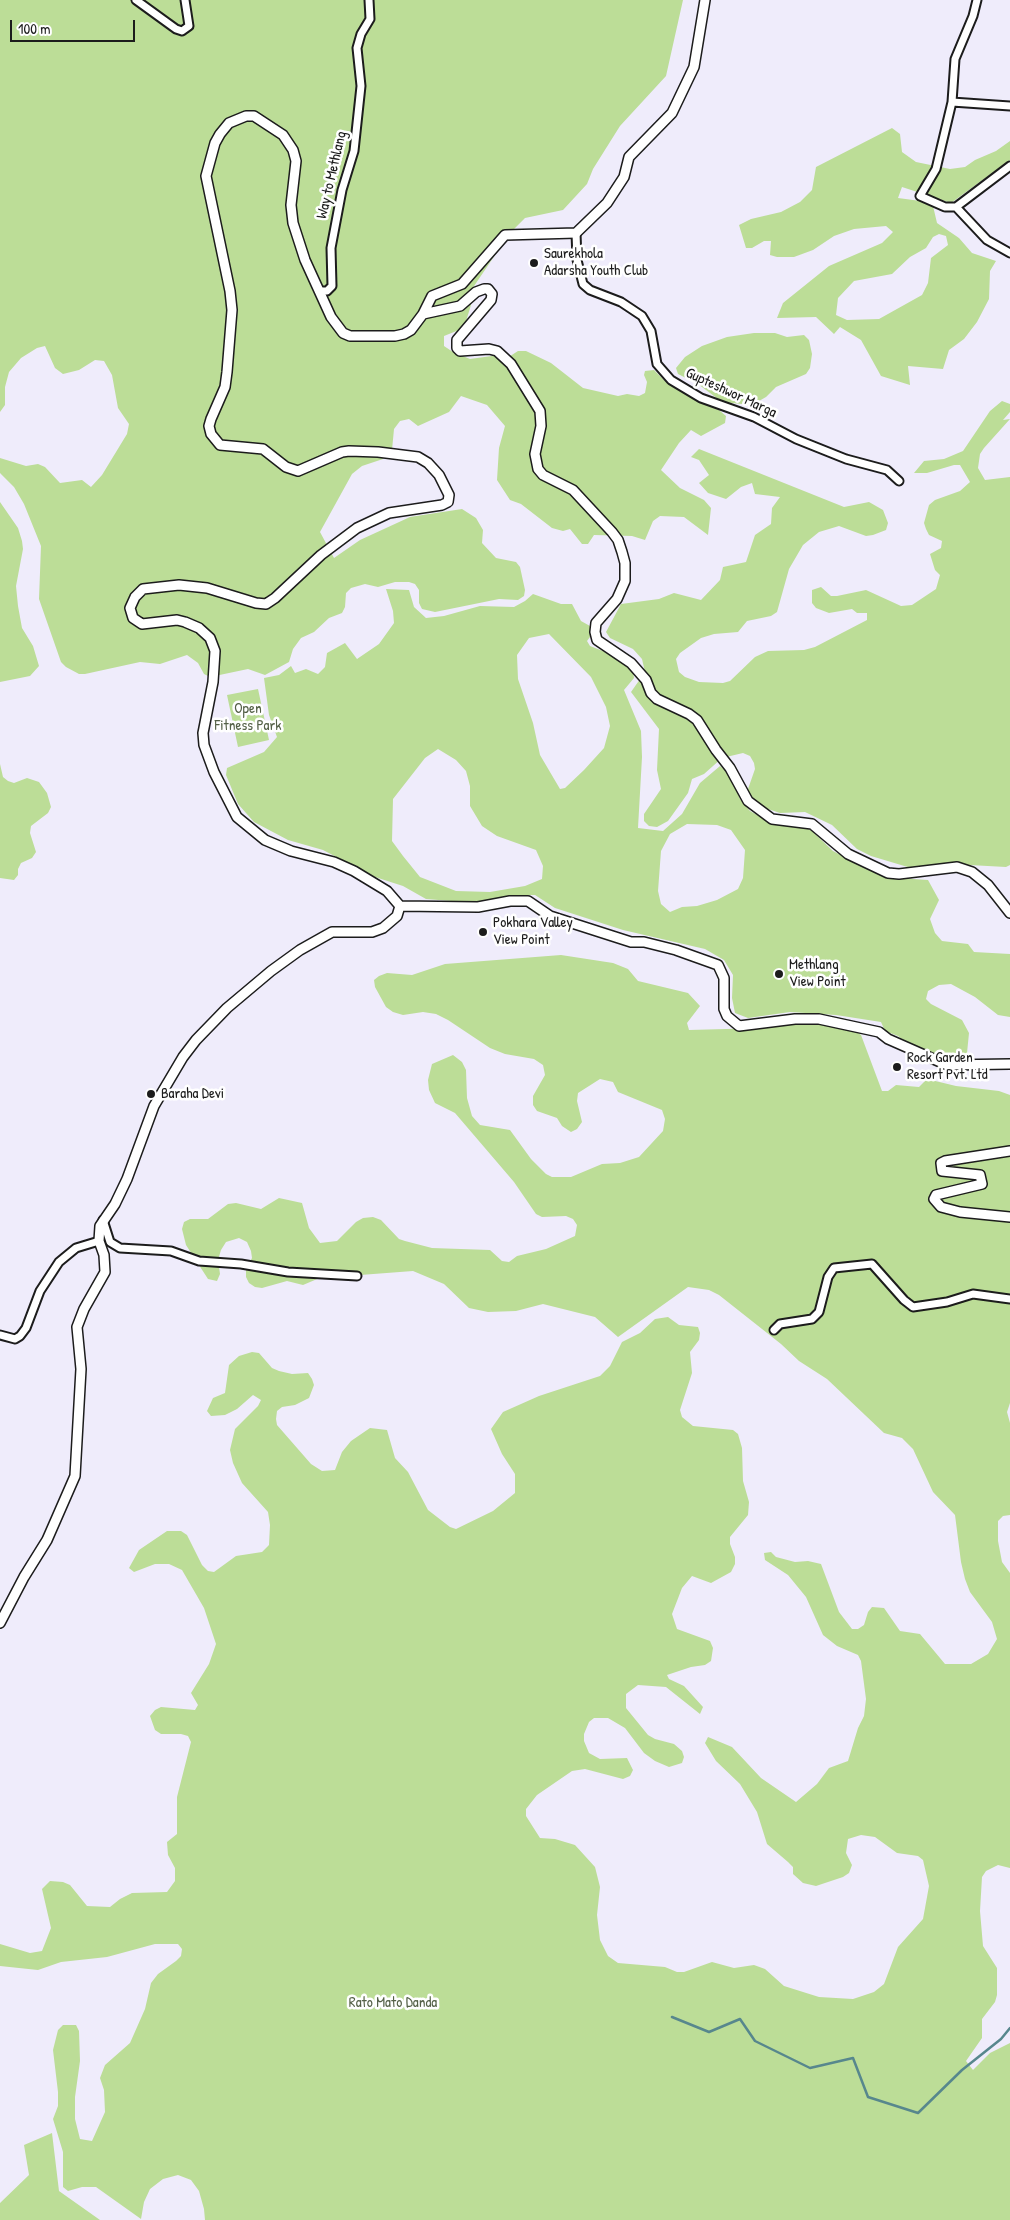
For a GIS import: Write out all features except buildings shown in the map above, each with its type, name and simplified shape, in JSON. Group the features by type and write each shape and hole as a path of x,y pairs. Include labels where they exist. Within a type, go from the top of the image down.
{"street":[{"path":"136,0 173,28 182,31 189,26 185,0"},
{"name":"Way to Methlang","path":"320,291 327,291 332,286 331,248 342,190 354,150 361,86 357,48 361,34 370,19 369,0"},
{"path":"705,0 694,67 672,113 629,157 624,178 607,203 576,233 505,235 462,284 432,296 423,314 411,330 404,334 395,336 350,336 336,326 305,260 293,223 291,205 296,161 293,150 283,135 254,116 238,118 229,123 215,143 206,176 230,291 232,310 227,372 224,387 209,426 211,434 220,445 263,449 286,467 298,472 342,452 378,452 418,457 428,463 439,475 449,494 448,502 442,505 389,513 357,528 321,555 275,598 266,604 256,603 207,588 179,586 143,590 135,598 130,608 133,618 142,624 176,620 199,628 210,638 215,651 213,682 204,733 204,745 214,772 237,817 265,840 291,851 334,862 354,871 387,891 400,906 478,907 510,901 528,901 550,916 631,942 644,942 676,950 718,965 724,978 724,1009 728,1016 739,1026 795,1019 819,1019 879,1032 888,1039 947,1065 1010,1064"},
{"path":"977,0 974,16 956,60 952,102 936,169 920,196 944,207 956,207 1010,166"},
{"path":"952,102 1010,106"},
{"path":"956,207 987,240 1010,253"},
{"name":"Gupteshwor Marga","path":"576,233 577,260 583,284 590,290 621,302 642,316 651,331 656,364 671,380 701,398 754,417 796,439 846,459 888,470 899,481"},
{"path":"423,314 452,310 484,289 488,289 492,294 491,300 457,340 457,348 460,350 489,349 497,351 511,364 540,411 542,426 535,454 538,469 543,475 573,490 612,532 618,540 622,552 625,563 625,580 617,599 596,624 597,640 631,663 646,680 651,693 657,699 698,720 753,807 772,819 812,824 848,854 888,873 899,874 957,868 972,872 988,885 1010,913"},
{"path":"0,1623 24,1577 48,1540 75,1476 80,1369 77,1327 84,1309 105,1272 104,1255 99,1241 100,1226 115,1204 127,1179 154,1106 183,1058 220,1015 271,971 300,950 332,932 372,932 383,928 397,916 400,906"},
{"path":"1010,1151 941,1163 942,1171 980,1176 982,1184 936,1195 934,1199 941,1206 960,1212 1010,1217"},
{"path":"103,1220 110,1242 120,1248 171,1251 199,1261 241,1264 288,1272 357,1276"},
{"path":"0,1335 15,1338 20,1336 26,1328 40,1291 59,1262 68,1252 99,1241"},
{"path":"774,1330 780,1324 812,1319 818,1312 828,1278 834,1268 872,1264 904,1300 913,1306 947,1302 973,1294 1010,1299"}],"green space":[{"path":"0,0 683,0 666,76 620,126 593,169 587,184 563,210 525,218 510,233 470,292 471,305 464,328 444,336 444,346 470,359 499,355 504,360 518,351 526,351 551,363 583,388 618,396 627,394 639,396 645,393 647,382 644,375 645,371 654,370 664,380 719,410 726,416 725,423 701,436 691,430 679,443 661,470 680,488 704,500 711,508 708,535 684,517 660,516 653,521 645,540 632,536 594,535 588,544 582,544 570,529 563,531 552,528 521,504 510,500 497,480 499,448 505,426 487,405 461,396 449,412 418,426 409,419 400,421 394,429 392,450 383,459 362,466 352,474 320,532 334,558 360,540 410,517 462,509 476,518 483,530 482,543 496,558 516,562 520,567 525,590 524,596 518,600 499,599 435,612 422,609 419,603 419,590 415,584 409,582 395,582 378,587 365,584 351,588 346,593 345,607 342,613 329,618 314,632 301,638 293,649 289,662 265,675 248,669 210,677 204,674 198,663 187,655 160,664 140,662 85,674 79,674 66,667 61,662 39,599 41,546 24,504 14,487 0,473 0,458 26,466 38,464 45,467 60,483 82,480 91,487 102,475 127,434 129,424 118,408 112,375 104,361 95,360 79,370 63,374 55,368 45,346 37,348 21,358 9,372 5,387 5,405 0,412"},
{"path":"892,128 900,134 902,152 916,162 950,169 965,167 975,160 996,151 1010,141 1010,160 951,203 902,187 898,198 928,202 933,206 937,223 959,238 972,253 996,261 990,271 989,299 977,322 964,339 949,350 943,369 908,366 910,385 881,376 861,340 840,327 834,334 816,317 777,318 783,303 829,266 882,243 893,232 886,226 854,229 834,236 813,250 794,257 770,255 771,241 764,241 752,248 746,248 739,225 751,219 781,212 800,202 812,190 816,167","holes":["939,234 946,236 948,245 931,258 928,283 922,295 879,319 847,320 836,315 838,298 854,281 892,274 910,257 926,248 933,237"]},
{"path":"754,333 775,333 787,337 804,335 809,340 812,354 810,368 806,374 776,387 766,397 752,405 722,402 698,384 678,374 676,368 685,357 702,346 727,337"},
{"path":"1002,401 1010,404 1010,412 1003,420 1010,419 980,454 978,468 985,480 1010,477 1010,865 1006,867 951,864 911,868 871,856 857,849 832,825 805,812 780,813 756,805 750,799 748,789 755,769 754,763 750,756 743,753 722,758 704,774 692,779 688,793 668,821 657,827 649,826 644,821 644,814 661,789 657,770 659,729 631,692 645,672 642,659 633,649 610,638 606,632 621,604 659,599 674,593 701,600 720,580 723,567 746,562 755,535 771,524 772,508 780,497 755,494 752,483 741,487 726,499 708,493 699,483 709,475 699,460 691,457 699,449 844,507 869,502 883,510 888,523 886,530 866,536 839,526 819,532 803,545 789,569 777,612 771,616 747,621 738,632 714,634 701,638 680,653 676,659 679,672 685,677 699,682 723,683 730,681 755,657 768,651 804,650 815,647 867,620 867,613 857,613 852,609 829,613 816,608 812,603 812,590 821,587 831,596 837,596 866,590 901,606 912,605 936,589 940,575 935,570 930,554 941,548 942,541 929,535 926,529 924,523 929,505 935,500 960,491 970,482 960,465 927,473 914,473 924,461 944,459 963,451 990,411"},
{"path":"0,502 18,528 22,541 23,549 16,586 18,606 22,628 33,646 39,666 30,676 0,682"},
{"path":"386,589 409,590 414,607 426,618 444,616 480,606 514,607 533,594 561,604 572,604 581,621 590,626 593,633 587,641 590,646 608,653 627,664 633,671 634,678 624,690 641,731 642,757 638,828 663,831 682,814 700,783 720,766 731,775 740,799 750,811 759,816 784,825 799,824 812,831 833,851 866,868 913,879 928,880 939,900 930,919 935,933 942,941 968,944 974,952 1010,954 1010,1017 998,1015 975,997 951,984 939,985 928,991 926,999 931,1004 962,1020 969,1033 967,1053 973,1060 961,1062 950,1060 909,1045 898,1036 885,1031 881,1022 836,1015 790,1012 748,1018 735,1013 732,998 733,975 724,960 705,949 623,930 555,908 535,895 519,895 476,903 426,899 403,886 375,877 323,850 288,840 254,822 238,804 226,775 227,768 264,752 277,737 269,715 264,678 279,675 291,666 295,673 306,669 318,674 325,667 327,653 345,643 357,659 379,644 394,623 393,611","holes":["549,634 591,677 606,707 610,726 604,748 565,788 560,789 540,755 533,723 518,679 517,655 529,638","438,749 456,760 466,771 470,786 470,806 482,826 497,836 536,850 543,866 542,879 525,886 490,892 456,891 420,877 392,841 393,799 425,758","687,824 717,825 731,830 745,850 743,878 738,889 717,900 697,906 682,907 670,912 661,904 658,891 661,851 670,834"]},
{"name":"Open Fitness Park","path":"258,689 269,740 238,747 227,695"},
{"path":"0,764 3,777 8,781 14,783 27,778 39,782 47,793 51,807 48,813 31,826 30,833 36,852 32,858 21,863 18,875 14,880 0,878"},
{"name":"Rato Mato Danda","path":"561,955 613,963 628,969 638,981 688,993 700,1006 687,1023 689,1030 763,1028 798,1022 825,1023 854,1028 861,1035 882,1091 888,1091 896,1085 919,1087 927,1079 956,1086 999,1091 1010,1095 1010,1403 1007,1412 1010,1423 1010,1515 1003,1516 998,1521 998,1541 1002,1562 1010,1573 1010,1868 998,1865 986,1871 982,1877 980,1911 983,1946 997,1968 997,1995 995,2002 982,2019 982,2038 966,2061 973,2070 990,2053 1010,2043 1010,2220 205,2220 199,2191 191,2180 178,2175 163,2179 150,2189 144,2202 141,2219 96,2187 82,2187 68,2191 63,2187 63,2152 53,2119 58,2106 53,2050 58,2030 63,2025 76,2025 79,2031 80,2061 75,2097 75,2119 80,2139 92,2141 105,2112 104,2090 100,2078 105,2065 130,2043 145,2009 151,1983 158,1974 181,1956 182,1949 178,1944 155,1944 107,1957 61,1962 38,1970 0,1966 0,1944 30,1953 42,1951 51,1928 42,1889 50,1881 63,1882 70,1885 87,1906 110,1907 132,1893 167,1892 175,1881 175,1868 168,1855 167,1842 177,1834 177,1797 191,1742 188,1736 181,1734 161,1734 155,1730 150,1716 161,1707 195,1710 198,1705 191,1693 209,1664 216,1644 204,1608 182,1570 169,1564 155,1564 134,1572 129,1568 139,1550 167,1531 181,1531 187,1535 202,1565 208,1571 214,1572 236,1556 262,1552 269,1545 270,1525 268,1512 242,1483 233,1463 230,1450 235,1429 258,1406 261,1400 253,1395 237,1409 225,1415 211,1416 207,1411 213,1398 225,1393 229,1365 239,1356 252,1352 259,1353 272,1368 292,1374 308,1373 312,1379 314,1385 309,1398 295,1405 282,1407 277,1411 276,1419 277,1425 311,1464 322,1471 335,1470 342,1452 351,1441 370,1428 387,1430 395,1458 408,1472 428,1510 450,1527 456,1529 493,1511 515,1493 515,1474 502,1454 491,1429 503,1412 539,1396 600,1376 610,1366 622,1342 640,1333 655,1319 668,1317 679,1325 698,1327 700,1333 699,1340 690,1352 692,1373 680,1410 682,1417 693,1426 733,1430 738,1434 742,1448 743,1481 749,1502 748,1515 730,1537 730,1544 735,1557 735,1564 731,1572 711,1583 692,1576 682,1588 672,1614 677,1629 710,1641 713,1648 711,1661 705,1665 691,1667 667,1675 669,1679 684,1686 703,1707 700,1714 666,1687 638,1685 626,1694 626,1708 648,1735 674,1744 682,1751 684,1757 682,1763 669,1767 655,1761 644,1753 625,1728 608,1718 594,1718 589,1722 584,1734 584,1741 589,1753 600,1759 627,1758 633,1770 630,1776 623,1779 585,1769 572,1771 537,1795 526,1809 526,1816 540,1838 555,1839 575,1845 595,1867 600,1887 597,1915 600,1940 608,1956 618,1963 665,1967 677,1972 684,1972 712,1962 734,1968 754,1965 765,1969 784,1986 819,1997 853,1999 874,1992 884,1984 898,1947 923,1919 929,1886 923,1860 918,1856 897,1853 875,1837 861,1835 848,1839 846,1853 852,1865 849,1873 843,1877 816,1886 803,1883 793,1874 793,1867 767,1844 757,1812 740,1784 716,1761 705,1743 708,1737 732,1747 761,1778 796,1802 817,1784 829,1768 848,1761 858,1728 864,1716 866,1699 861,1661 858,1655 837,1646 823,1635 806,1597 788,1575 765,1560 764,1553 771,1552 776,1557 795,1562 808,1561 821,1564 839,1612 852,1629 858,1629 864,1625 868,1612 872,1607 884,1608 900,1631 920,1634 945,1664 971,1664 988,1654 997,1639 992,1622 970,1592 965,1579 955,1515 933,1492 913,1449 902,1438 884,1433 827,1379 799,1361 781,1344 719,1295 709,1290 688,1287 618,1337 595,1317 543,1304 516,1311 488,1312 469,1308 444,1284 413,1271 347,1276 329,1274 303,1285 287,1281 262,1288 255,1287 249,1283 246,1277 246,1269 252,1258 251,1251 247,1242 239,1238 226,1242 221,1250 218,1260 220,1274 217,1281 208,1279 186,1245 182,1229 184,1222 190,1219 208,1219 228,1204 236,1203 261,1209 279,1198 302,1203 309,1228 320,1243 337,1241 356,1222 363,1218 373,1217 381,1220 399,1239 405,1241 432,1248 490,1250 502,1261 509,1262 517,1256 546,1249 575,1236 577,1225 573,1219 566,1216 542,1217 536,1214 514,1182 455,1113 435,1103 429,1090 428,1080 432,1064 453,1055 462,1062 466,1070 467,1098 472,1116 480,1125 510,1130 531,1159 546,1174 552,1177 571,1177 602,1164 620,1163 639,1157 663,1131 665,1119 662,1110 618,1092 613,1082 600,1079 578,1093 577,1101 582,1122 577,1129 571,1132 562,1126 557,1118 537,1111 533,1105 533,1096 545,1075 543,1065 534,1059 505,1054 490,1048 436,1014 423,1012 403,1015 393,1012 386,1007 375,987 374,980 387,973 412,975 445,964"},
{"path":"52,2133 59,2191 100,2220 0,2220 0,2203 29,2175 24,2145"}],"waterway":[{"path":"672,2017 709,2032 740,2019 755,2041 810,2068 853,2058 868,2097 918,2113 962,2070 1001,2039 1010,2028"}],"place":[{"name":"Saurekhola Adarsha Youth Club","path":"534,263"},
{"name":"Pokhara Valley View Point","path":"483,932"},
{"name":"Methlang View Point","path":"779,974"},
{"name":"Rock Garden Resort Pvt. Ltd","path":"897,1067"},
{"name":"Baraha Devi","path":"151,1094"}]}
